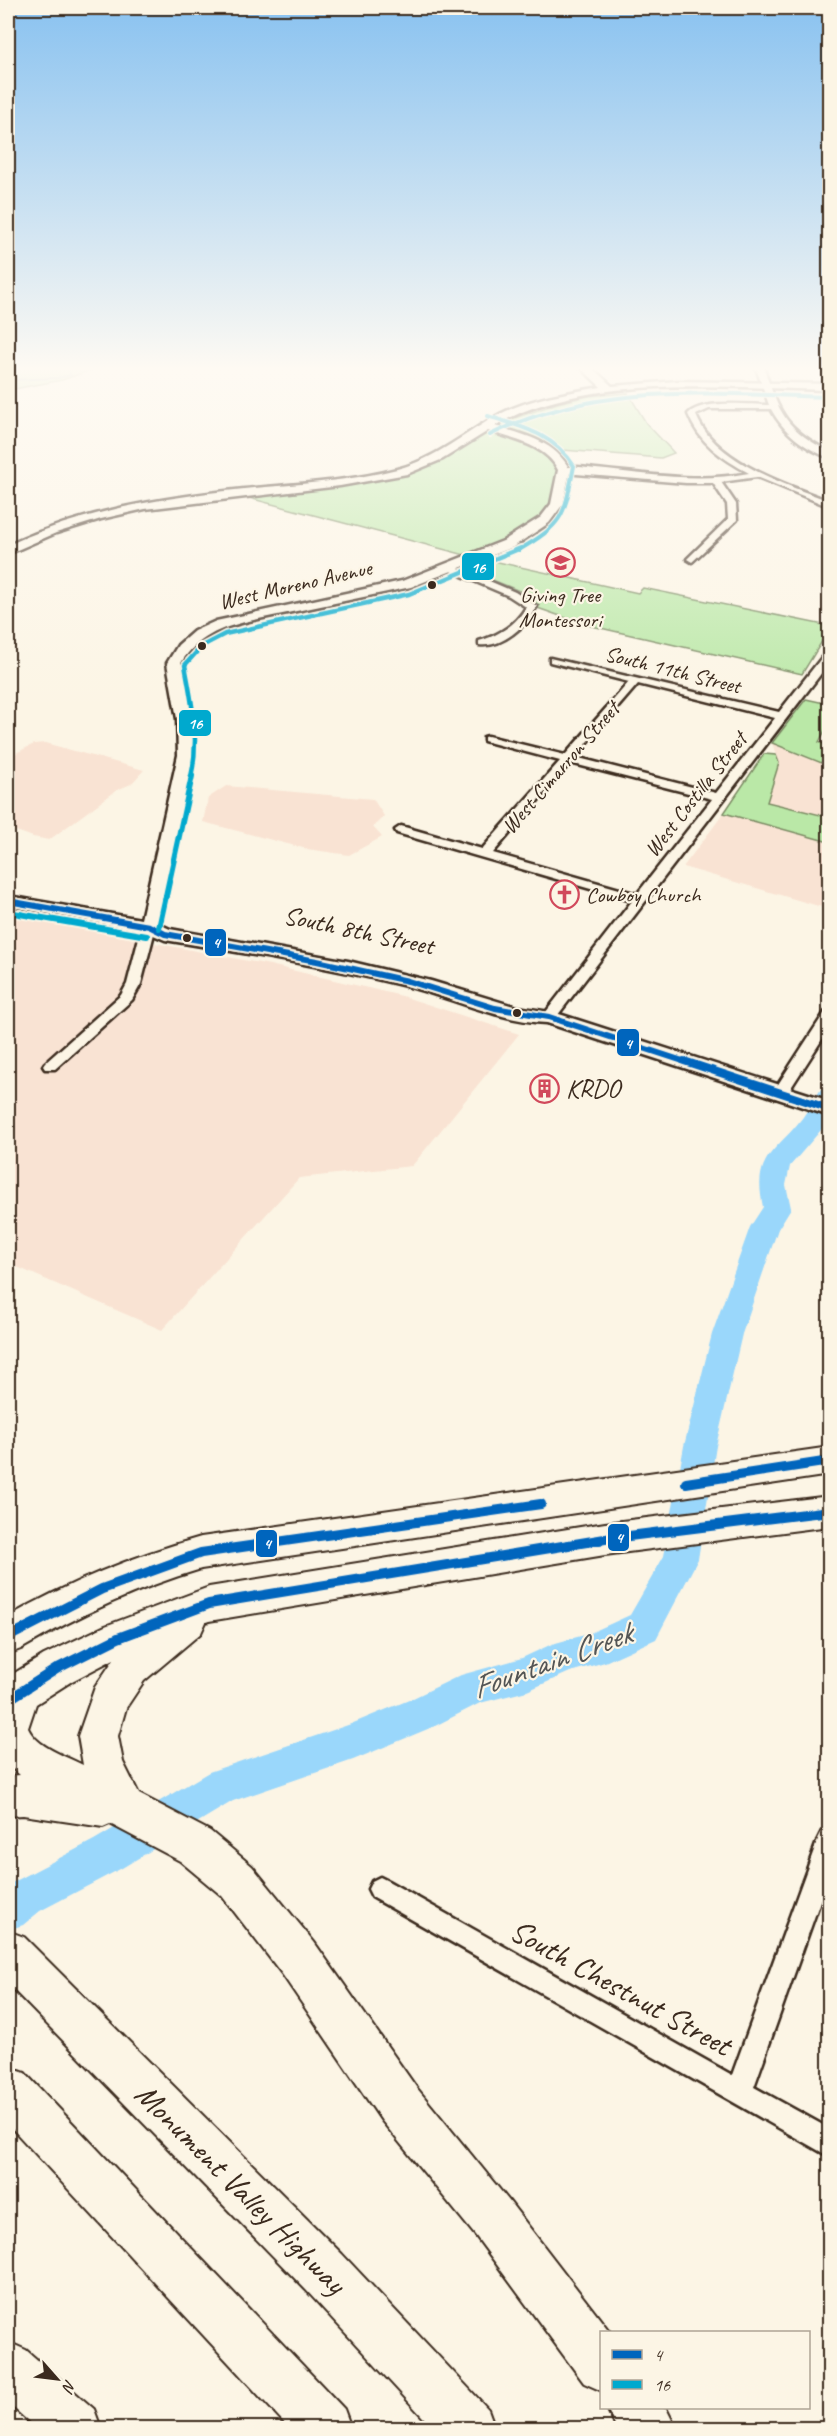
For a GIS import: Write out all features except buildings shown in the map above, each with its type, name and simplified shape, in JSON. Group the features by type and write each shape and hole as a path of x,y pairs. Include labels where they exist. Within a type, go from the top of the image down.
{"highway":[{"path":"8,1636 100,1587 149,1567 201,1553 616,1492 769,1472 830,1461"},
{"path":"600,2362 492,2218 399,2104 298,1958 237,1881 195,1846 32,1760 16,1746 8,1728 14,1695 58,1668 118,1638 210,1604 605,1539 830,1511"},
{"path":"8,1612 100,1587"},
{"path":"103,1798 103,1765 98,1736 109,1700 130,1668 210,1604"},
{"path":"8,1796 103,1798"},
{"name":"Monument Valley Highway","path":"8,1953 324,2272 469,2428"},
{"path":"8,2090 325,2428"},
{"path":"8,2368 75,2428"},
{"path":"634,2409 649,2428"}],"street":[{"path":"8,550 57,527 100,515 192,500 335,482"},
{"name":"West Moreno Avenue","path":"50,1066 127,997 134,984 185,765 186,727 174,669 176,658 183,648 199,634 235,620 385,589 450,568 523,537 545,520 560,496 562,482"},
{"path":"692,559 732,520 734,515 733,505 716,482"},
{"path":"776,482 830,504"},
{"path":"450,568 512,594 532,606 527,615 499,639 483,643"},
{"name":"West Costilla Street","path":"549,1017 830,654"},
{"name":"South 11th Street","path":"554,660 782,716"},
{"name":"West Cimarron Street","path":"484,854 636,680"},
{"path":"488,739 719,797"},
{"path":"401,830 640,899"},
{"name":"South 8th Street","path":"8,901 149,926 165,934 384,975 525,1016 549,1017 830,1109"},
{"path":"790,1096 830,1014"},
{"path":"739,2092 830,1839"},
{"name":"South Chestnut Street","path":"380,1889 830,2144"}],"shaded area":[{"path":"45,743 144,770 131,784 117,790 49,840 33,837 8,828 8,757 34,744"},
{"path":"772,743 829,766 829,817 767,802 779,763"},
{"path":"226,786 373,799 384,816 373,827 382,837 349,855 307,849 203,822 208,798"},
{"path":"724,813 829,842 829,909 683,867"},
{"path":"8,915 270,965 402,996 519,1034 412,1166 299,1178 162,1330 8,1263"}],"green space":[{"path":"346,482 557,482 551,512 508,544 465,555 234,494"},
{"path":"489,560 638,593 643,588 829,626 829,630 802,674 583,624 532,606 520,591 465,569"},
{"path":"806,699 829,704 829,723 819,742 829,746 829,766 772,743"},
{"path":"764,754 776,755 779,763 767,802 829,817 829,842 724,813"}],"waterway":[{"name":"Fountain Creek","path":"8,1910 26,1897 108,1854 223,1785 353,1742 422,1713 474,1687 527,1674 565,1656 592,1650 643,1627 681,1559 700,1446 727,1334 764,1227 777,1208 772,1185 777,1163 812,1124 830,1095"}],"transit line":[{"name":"16","path":"159,928 196,756 195,718 185,665 193,655 202,646 225,634 409,594 513,553 541,537 553,527 565,510 571,482"},
{"name":"4","path":"8,901 149,926 165,934 317,961 408,981 495,1008 549,1017 830,1109"},
{"name":"16","path":"8,912 147,936"},
{"name":"4","path":"686,1483 830,1461"},
{"name":"4","path":"8,1637 102,1589 201,1553 541,1504"},
{"name":"4","path":"8,1700 58,1668 118,1638 209,1604 605,1539 830,1511"}],"place":[{"name":"Giving Tree Montessori","path":"560,562"},
{"name":"Cowboy Church","path":"565,894"},
{"name":"KRDO","path":"545,1088"}]}
